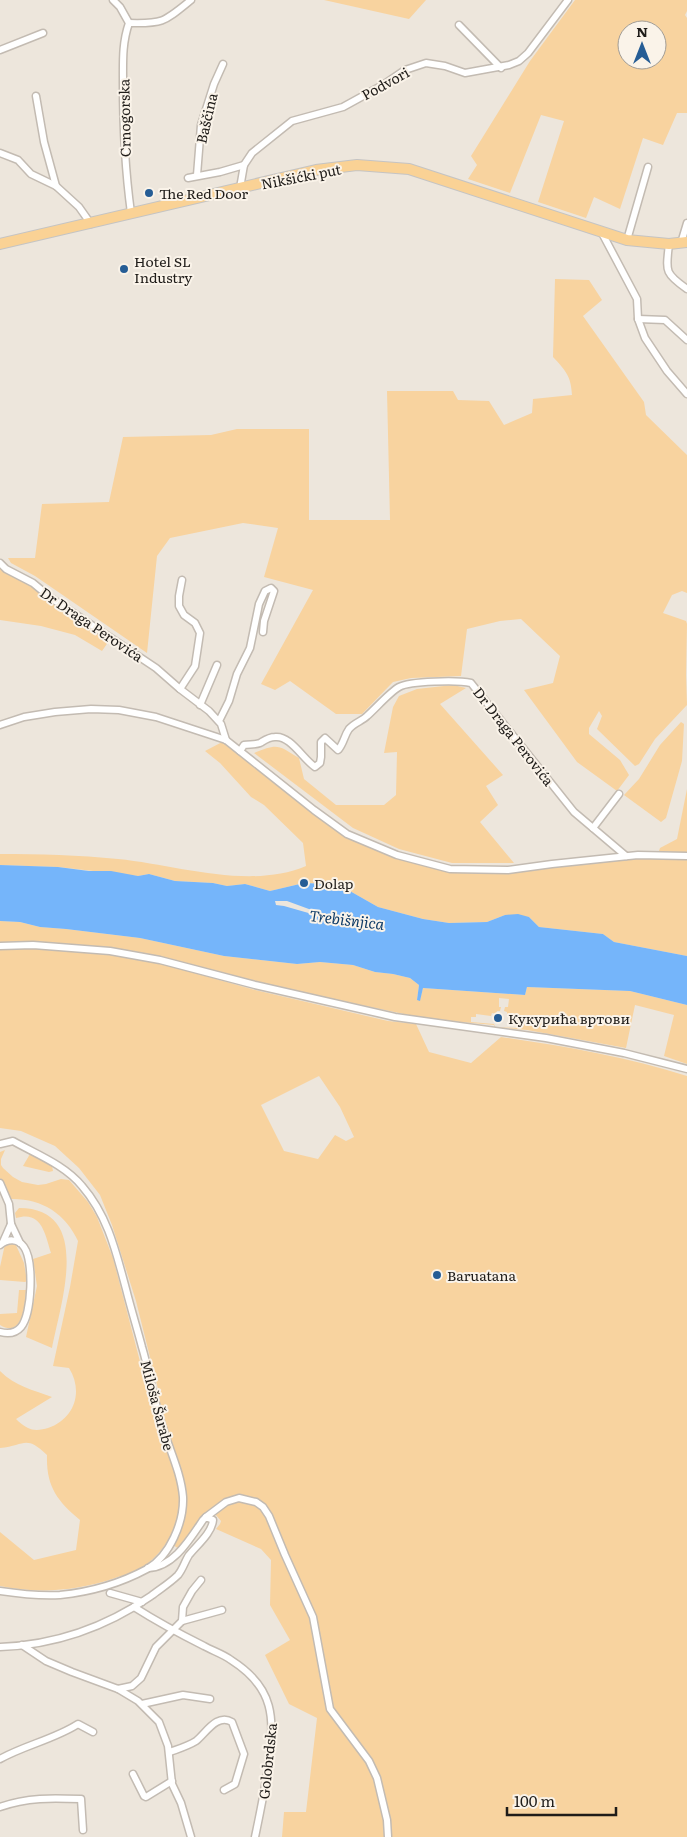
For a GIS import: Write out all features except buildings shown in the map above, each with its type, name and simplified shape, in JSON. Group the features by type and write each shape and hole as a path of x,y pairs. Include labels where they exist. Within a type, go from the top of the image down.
{"main road":[{"name":"Nikšićki put","path":"0,244 316,170 357,166 410,169 627,240 669,244 684,242"}],"street":[{"path":"113,0 120,7 129,23 152,24 168,18 191,0"},
{"name":"Podvori","path":"244,165 252,153 292,121 343,107 383,85 405,70 426,64 446,66 465,73 501,68 519,61 528,53 568,0"},
{"name":"Crnogorska","path":"129,23 124,38 122,59 123,137 131,213"},
{"path":"459,25 501,68"},
{"path":"0,50 43,34"},
{"name":"Baščina","path":"197,175 201,126 214,84 223,64"},
{"path":"36,96 44,142 56,186"},
{"path":"0,152 18,160 31,174 56,186 79,207 91,224"},
{"path":"188,178 244,165 240,188"},
{"path":"627,240 648,167"},
{"path":"684,242 687,223"},
{"path":"602,233 637,299 638,319 645,338 655,354 687,394"},
{"path":"669,244 666,266 668,274 687,289"},
{"path":"638,319 665,320 687,340"},
{"name":"Dr Draga Perovića","path":"0,563 141,657 219,721 226,740"},
{"path":"180,689 195,666 200,633 195,623 184,615 180,606 179,596 182,580"},
{"path":"219,721 229,701 237,674 250,648 260,604 265,591 270,588 274,591 264,621 264,632"},
{"path":"200,705 217,665"},
{"name":"Dr Draga Perovića","path":"240,751 244,745 259,743 277,736 302,753 308,762 315,767 320,763 322,757 321,742 325,738 338,750 354,724 363,720 398,687 407,684 451,680 471,683 574,812 626,856"},
{"path":"0,725 24,717 91,708 156,716 226,740 347,834 397,856 450,869 508,870 638,855 687,856"},
{"path":"593,828 619,794"},
{"path":"0,946 33,945 119,953 160,960 246,983 395,1017 546,1038 624,1052 687,1069"},
{"name":"Miloša Šarabe","path":"0,1144 13,1141 73,1175 92,1198 109,1229 148,1365 162,1427 180,1477 183,1497 180,1520 171,1543 163,1554 148,1568 105,1586 82,1592 59,1595 26,1595 0,1591"},
{"path":"0,1183 9,1204 12,1224 20,1243 27,1252 32,1286 26,1321 16,1331 9,1333 0,1332"},
{"path":"2,1244 12,1224"},
{"path":"2,1244 12,1240 20,1243"},
{"path":"148,1568 154,1568 169,1561 186,1545 206,1517 226,1502 239,1498 256,1502 263,1507 270,1516 313,1617 330,1709 369,1761 377,1778 387,1820 388,1837"},
{"path":"0,1647 22,1645 81,1633 110,1621 142,1602 180,1573 188,1557 212,1527 213,1520 206,1517"},
{"path":"182,1621 183,1607 201,1580"},
{"path":"110,1593 142,1602"},
{"name":"Golobrdska","path":"134,1607 153,1619 230,1659 256,1680 267,1700 272,1720 272,1735 263,1803 255,1837"},
{"path":"118,1689 132,1686 141,1678 156,1647 182,1621 222,1610"},
{"path":"22,1645 46,1661 118,1689 142,1704 159,1722 170,1752 172,1781 191,1837"},
{"path":"142,1704 184,1695 210,1699"},
{"path":"170,1752 195,1742 215,1723 221,1720 229,1720 234,1725 244,1758 235,1784 224,1790"},
{"path":"0,1759 20,1748 68,1730 78,1724 93,1732"},
{"path":"133,1774 146,1797 172,1781"},
{"path":"0,1808 36,1799 81,1799 84,1816 83,1830"}],"shaded area":[{"path":"324,0 426,0 409,19"},
{"path":"575,0 687,0 685,15 687,18 687,113 677,113 663,145 643,138 620,209 594,197 586,218 538,202 564,121 541,115 510,193 468,179 477,165 471,156 530,61"},
{"path":"555,279 589,280 602,300 583,316 644,402 646,415 687,455 687,593 682,591 672,595 663,613 686,621 687,624 687,705 655,739 639,764 635,766 597,729 602,716 599,711 589,728 589,734 620,760 629,775 617,791 577,762 524,690 553,683 560,656 521,619 500,621 467,629 461,676 411,678 393,682 362,714 336,714 290,681 275,690 261,684 313,590 264,577 278,528 243,523 170,538 157,556 147,653 35,576 11,563 8,558 35,558 42,504 109,502 123,437 211,435 237,429 309,429 309,520 390,520 387,391 453,391 458,400 489,401 504,425 532,413 533,399 572,395 567,374 553,357"},
{"path":"0,568 25,582 57,607 111,638 102,651 75,635 41,626 0,620"},
{"path":"453,685 466,688 440,704 503,775 486,786 498,805 480,822 514,863 452,863 399,849 353,828 254,753 278,747 299,758 304,779 336,805 384,805 396,795 397,752 384,753 393,707 399,696 417,689"},
{"path":"681,722 684,724 682,761 666,818 661,822 624,795 639,779 660,745"},
{"path":"226,740 347,834 397,855 450,869 508,870 626,856 687,856 687,956 614,942 603,934 539,927 529,917 505,915 487,922 449,923 423,919 378,907 341,886 328,884 304,883 270,891 245,884 227,886 213,883 175,881 149,874 138,876 58,867 0,865 0,854 103,858 237,876 261,876 284,873 306,866 303,843 264,805 251,797 220,763 205,751"},
{"path":"687,789 687,853 659,851 660,848 677,839"},
{"path":"0,921 20,922 40,927 140,938 224,956 297,964 320,962 353,965 375,972 410,978 419,985 417,1000 420,1000 423,988 525,995 527,987 630,991 687,1005 687,1064 664,1056 674,1015 635,1005 626,1048 527,1030 494,1027 494,1025 428,1019 294,991 162,958 0,943","holes":["499,998 509,999 508,1007 505,1007 504,1011 507,1012 507,1016 515,1016 515,1019 519,1020 518,1028 495,1027 494,1024 471,1022 471,1017 476,1017 476,1014 491,1016 492,1013 496,1014 497,1011 500,1011 501,1007 499,1007"]},
{"path":"32,947 110,954 159,963 255,990 388,1021 416,1024 429,1052 471,1063 501,1037 595,1053 687,1076 687,1837 389,1837 378,1778 330,1709 319,1640 274,1525 256,1501 224,1500 179,1549 173,1545 175,1528 153,1559 143,1567 126,1575 86,1586 58,1590 29,1590 0,1586 0,1532 34,1560 76,1550 80,1520 54,1492 48,1476 47,1455 29,1443 0,1448 0,1371 18,1384 52,1397 16,1419 30,1429 43,1429 57,1424 74,1404 76,1386 69,1368 53,1366 78,1241 66,1222 51,1209 32,1201 10,1199 0,1178 0,1152 5,1150 1,1159 1,1165 13,1177 22,1182 38,1185 61,1179 69,1180 88,1202 97,1217 113,1258 149,1396 158,1389 136,1301 112,1225 100,1195 79,1168 55,1146 21,1131 0,1128 0,948","holes":["319,1076 340,1107 354,1137 346,1141 335,1135 318,1159 284,1151 261,1105"]},
{"path":"30,1154 52,1166 53,1171 49,1172 23,1166"},
{"path":"19,1208 42,1212 57,1224 65,1241 67,1262 65,1285 52,1348 26,1337 37,1286 33,1259 51,1253 44,1231 37,1221 32,1217 25,1216 16,1218 15,1213"},
{"path":"15,1243 24,1263 27,1281 25,1282 0,1280 0,1267 5,1244"},
{"path":"19,1290 26,1290 25,1303 18,1324 8,1328 0,1325 0,1314 17,1313"},
{"path":"244,1499 262,1508 312,1617 329,1709 358,1749 376,1779 387,1837 282,1837 284,1812 306,1812 317,1718 289,1704 265,1655 290,1640 270,1605 271,1560 261,1549 216,1529 221,1521 215,1514 226,1503"}],"water":[{"name":"Trebišnjica","path":"0,865 111,871 138,876 149,874 175,881 213,883 227,886 245,884 270,891 304,883 328,884 341,886 378,907 423,919 449,923 487,922 505,915 518,914 529,917 539,927 603,934 614,942 687,956 687,1005 630,991 527,987 525,995 423,988 420,1001 417,1000 419,985 410,978 375,972 353,965 320,962 297,964 224,956 140,938 0,921","holes":["275,901 287,901 317,912 319,916 276,905"]}],"place":[{"name":"The Red Door","path":"149,193"},
{"name":"Hotel SL Industry","path":"124,269"},
{"name":"Dolap","path":"304,883"},
{"name":"Кукурића вртови","path":"498,1018"},
{"name":"Baruatana","path":"437,1275"}]}
